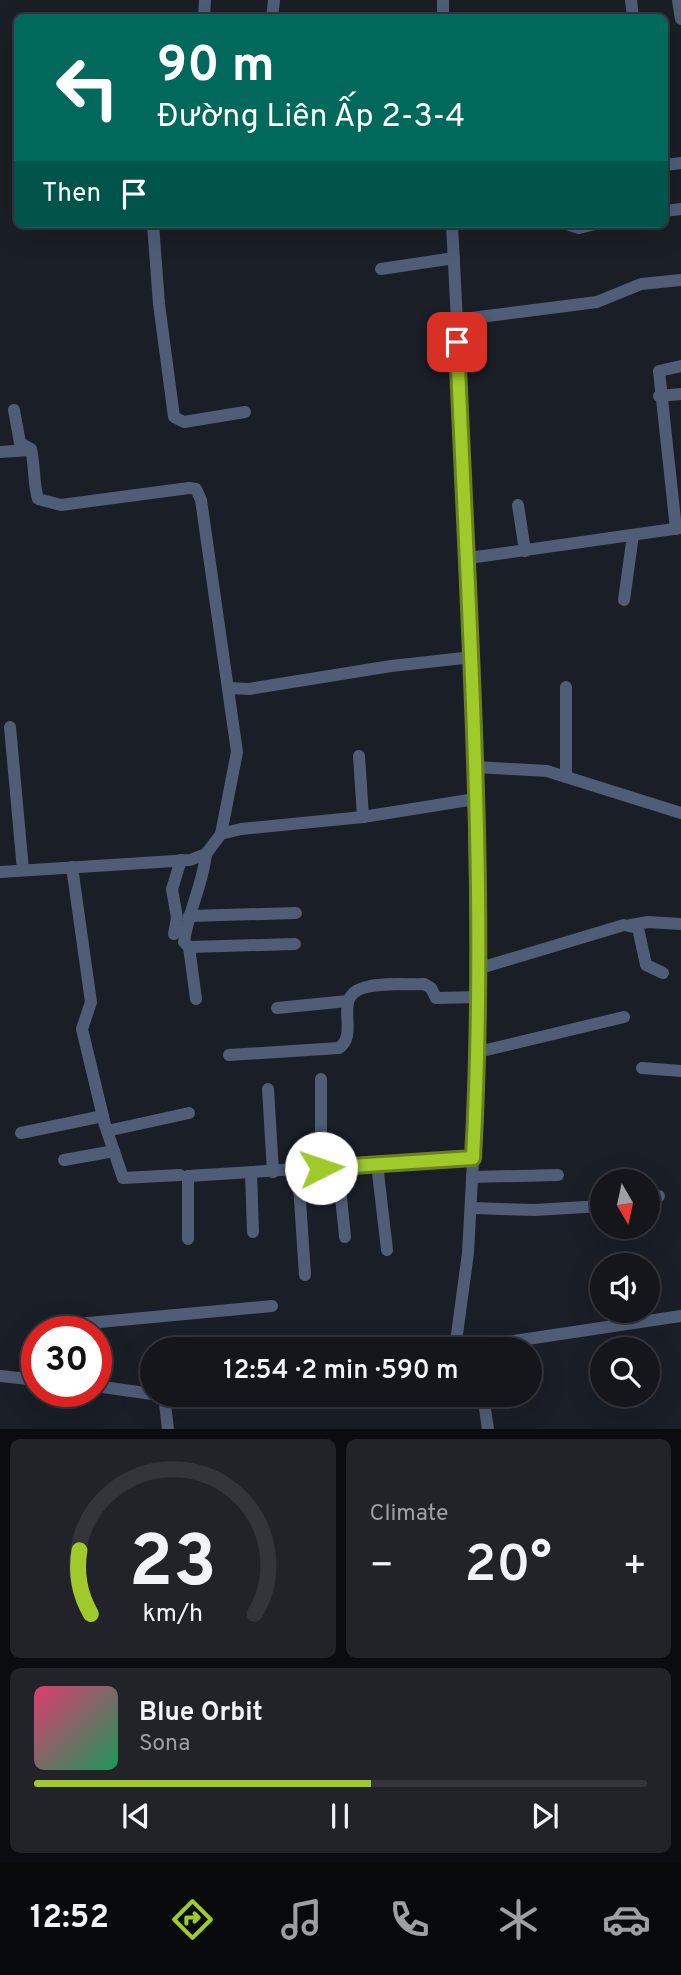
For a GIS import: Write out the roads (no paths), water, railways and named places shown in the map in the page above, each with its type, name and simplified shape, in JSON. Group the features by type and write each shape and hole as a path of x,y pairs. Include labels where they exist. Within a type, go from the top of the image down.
{"street":[{"path":"678,0 681,19"},
{"path":"153,228 159,304 174,417 184,422 245,412"},
{"path":"452,228 469,558 478,997 471,1208 459,1337"},
{"path":"381,269 454,258"},
{"path":"456,320 597,302 641,284 681,280"},
{"path":"469,558 678,528 659,396 659,371 681,366"},
{"path":"659,396 681,394"},
{"path":"14,410 20,443 31,449 35,467 35,491 43,503 61,505 196,489 201,500 236,752 221,834 206,854 204,873 189,916 184,942 189,947 196,999"},
{"path":"0,452 31,449"},
{"path":"518,505 525,551"},
{"path":"624,600 633,535"},
{"path":"229,688 249,689 391,666 472,657"},
{"path":"566,687 566,778"},
{"path":"10,727 23,870"},
{"path":"359,756 363,817"},
{"path":"475,767 518,768 566,778 681,813"},
{"path":"221,834 363,817 475,799"},
{"path":"0,872 181,860 206,854"},
{"path":"174,934 177,918 172,889 181,860"},
{"path":"72,867 91,1002 82,1028 107,1131 123,1178 180,1175"},
{"path":"189,916 296,914"},
{"path":"477,968 569,939 631,925 648,922 681,924"},
{"path":"631,925 638,928 641,935 646,965 663,973"},
{"path":"189,947 296,944"},
{"path":"229,1055 339,1048 347,1037 348,1002 355,991 366,987 424,984 431,988 436,998 478,997"},
{"path":"276,1008 348,1002"},
{"path":"478,1052 624,1017"},
{"path":"642,1068 681,1071"},
{"path":"321,1079 321,1168"},
{"path":"268,1089 273,1172"},
{"path":"107,1131 189,1113"},
{"path":"21,1133 103,1116"},
{"path":"64,1160 114,1151"},
{"path":"188,1239 188,1176 473,1158"},
{"path":"377,1164 387,1250"},
{"path":"338,1167 345,1237"},
{"path":"298,1170 305,1275"},
{"path":"251,1173 253,1232"},
{"path":"472,1177 558,1175"},
{"path":"471,1208 534,1210 590,1207"},
{"path":"112,1320 272,1306"},
{"path":"542,1339 681,1316"},
{"path":"0,1376 21,1378"},
{"path":"112,1388 140,1392"},
{"path":"162,1407 168,1429"},
{"path":"485,1407 488,1429"}]}
